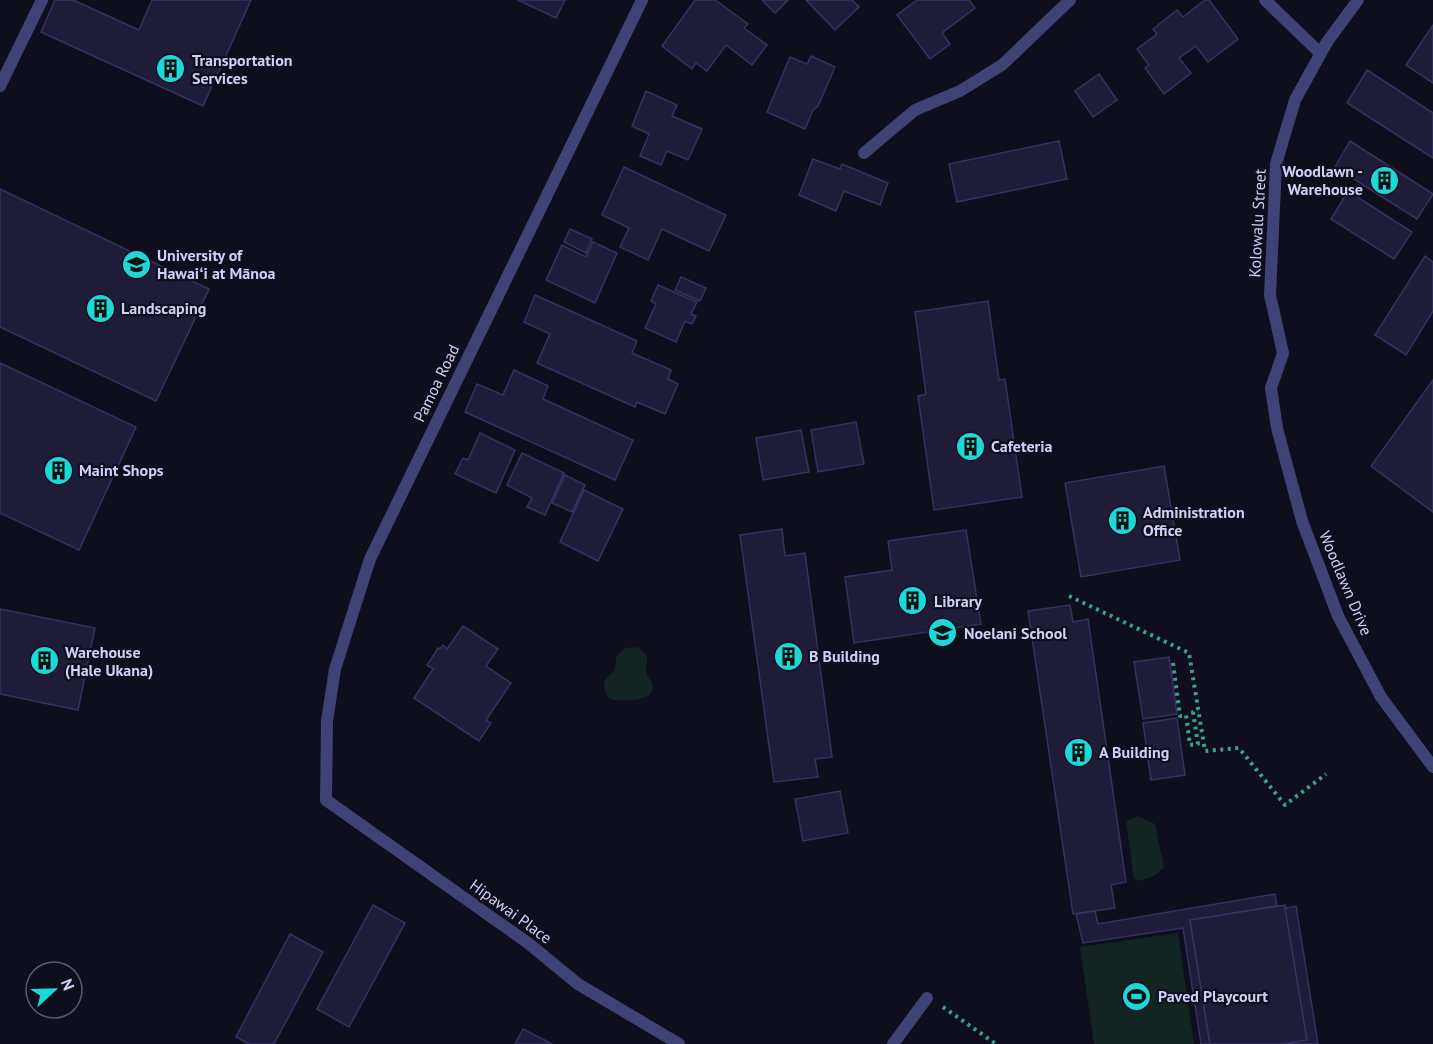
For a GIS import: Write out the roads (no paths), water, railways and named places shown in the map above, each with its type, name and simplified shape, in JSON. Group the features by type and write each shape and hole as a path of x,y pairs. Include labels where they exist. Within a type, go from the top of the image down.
{"street":[{"path":"0,86 42,0"},
{"name":"Pamoa Road","path":"326,800 327,721 335,669 370,559 642,0"},
{"path":"864,153 915,110 960,91 1002,65 1070,0"},
{"path":"1265,0 1320,53"},
{"name":"Kolowalu Street","path":"1277,428 1271,388 1283,353 1270,295 1276,164 1295,100 1320,53 1358,0"},
{"name":"Woodlawn Drive","path":"1277,428 1302,521 1338,616 1381,697 1433,767"},
{"name":"Hipawai Place","path":"326,800 528,943 578,984 679,1044"},
{"path":"893,1044 927,998"}],"place":[{"name":"Transportation Services","path":"171,69"},
{"name":"Woodlawn - Warehouse","path":"1384,180"},
{"name":"University of Hawaiʻi at Mānoa","path":"136,264"},
{"name":"Landscaping","path":"100,308"},
{"name":"Cafeteria","path":"970,446"},
{"name":"Maint Shops","path":"58,470"},
{"name":"Administration Office","path":"1122,521"},
{"name":"Library","path":"913,601"},
{"name":"Noelani School","path":"943,633"},
{"name":"B Building","path":"788,656"},
{"name":"Warehouse (Hale Ukana)","path":"44,661"},
{"name":"A Building","path":"1078,752"},
{"name":"Paved Playcourt","path":"1137,996"}]}
